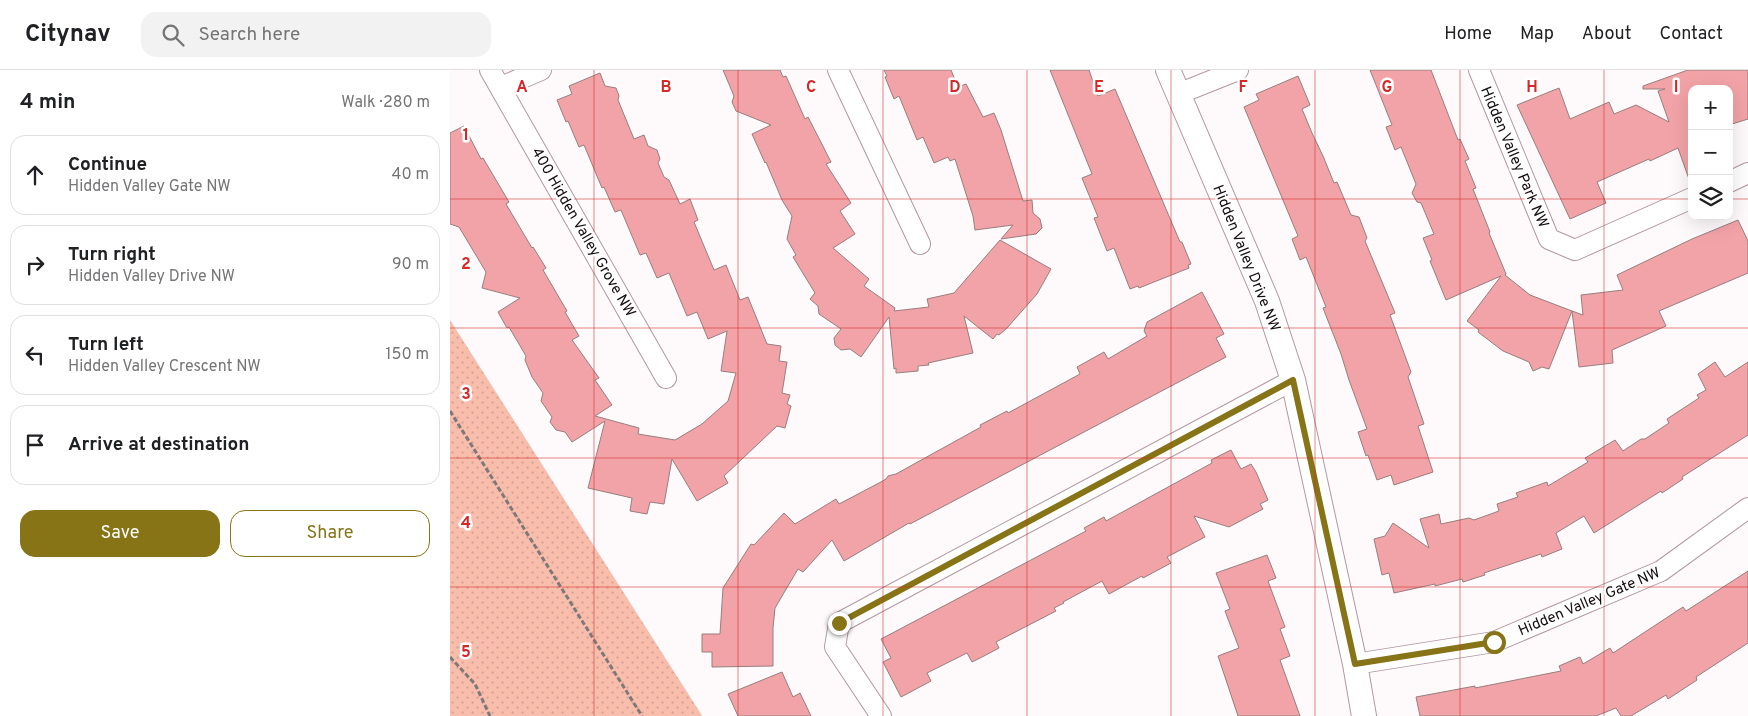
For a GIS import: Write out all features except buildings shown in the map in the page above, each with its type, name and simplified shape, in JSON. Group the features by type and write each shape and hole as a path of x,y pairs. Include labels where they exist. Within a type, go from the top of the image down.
{"street":[{"path":"495,78 541,70"},
{"path":"838,70 920,244"},
{"name":"Hidden Valley Drive NW","path":"1168,70 1267,301 1293,380 1355,664 1364,716"},
{"path":"1178,94 1238,70"},
{"name":"Hidden Valley Park NW","path":"1479,70 1549,239 1575,250 1688,200"},
{"name":"400 Hidden Valley Grove NW","path":"495,78 666,378"},
{"path":"1733,180 1748,173"},
{"path":"881,716 835,647 839,623 1293,380"},
{"name":"Hidden Valley Gate NW","path":"1355,664 1494,642 1661,572 1748,508"}],"path":[{"path":"450,411 642,716"},
{"path":"450,657 475,684 490,716"}],"shaded area":[{"path":"450,320 701,714 702,716 450,716"}],"route":[{"path":"839,623 1293,380 1355,664 1494,642"}]}
